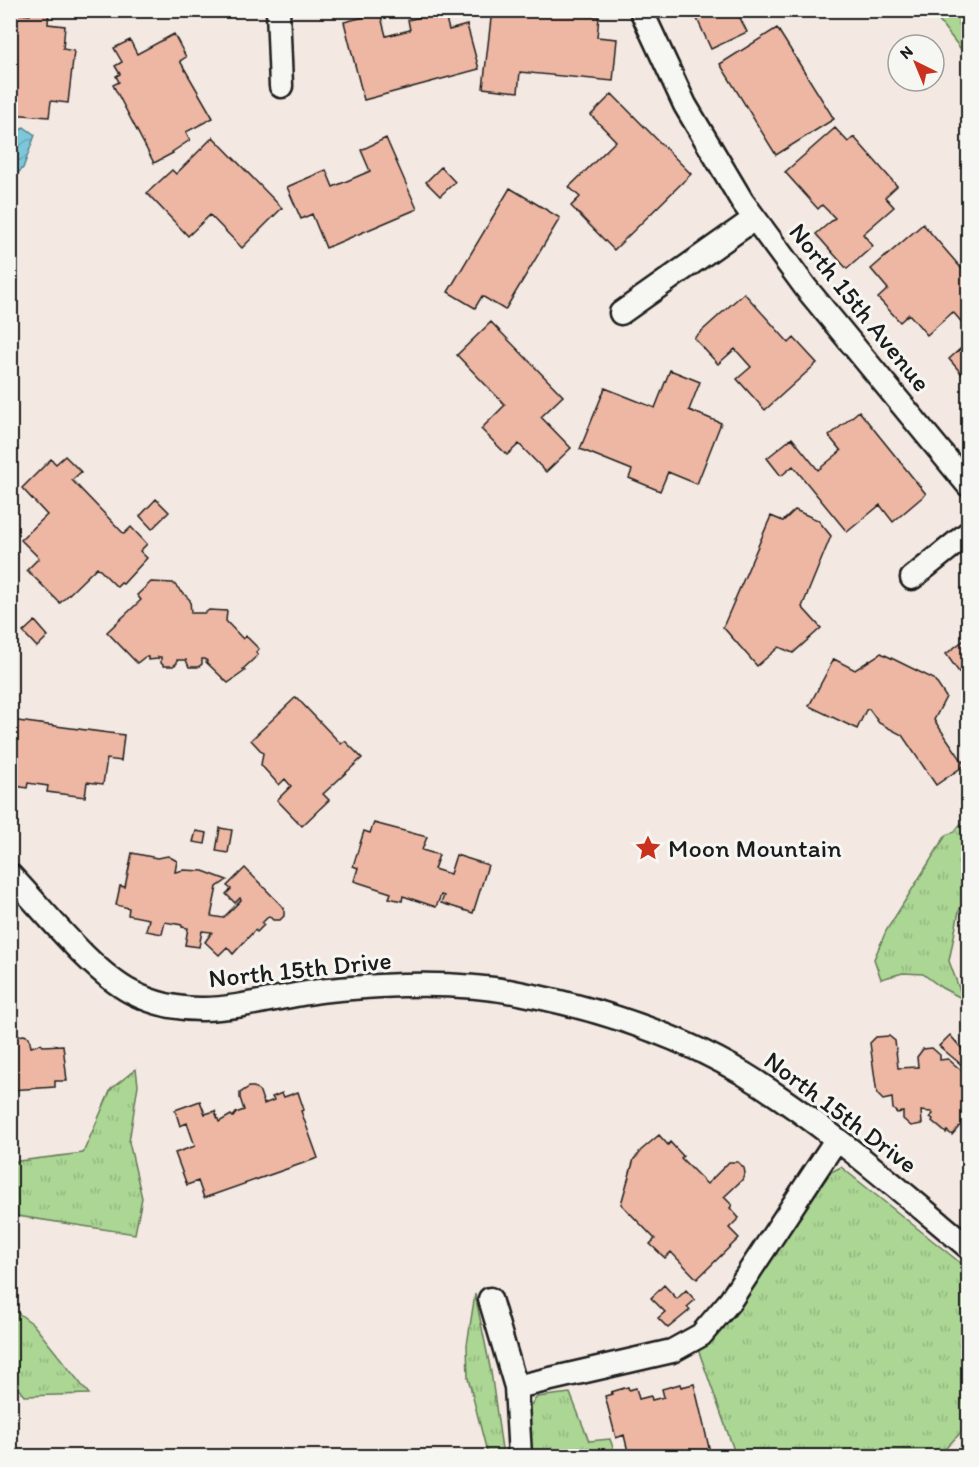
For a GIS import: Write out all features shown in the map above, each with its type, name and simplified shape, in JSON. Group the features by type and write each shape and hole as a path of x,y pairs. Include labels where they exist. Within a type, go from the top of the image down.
{"street":[{"path":"278,10 281,86"},
{"name":"North 15th Avenue","path":"641,10 685,105 723,172 754,219 806,288 969,485"},
{"name":"North 15th Avenue","path":"621,313 754,219"},
{"path":"912,578 969,533"},
{"name":"North 15th Drive","path":"10,875 91,961 119,985 160,1004 183,1009 215,1010 327,990 427,984 518,993 597,1013 674,1039 742,1074 800,1112 969,1247"},
{"path":"516,1387 672,1351 701,1335 730,1301 836,1140"},
{"path":"489,1299 516,1387 520,1456"}],"green space":[{"path":"931,11 968,11 968,58"},
{"path":"968,815 968,890 959,911 949,961 963,999 942,988 923,974 903,973 881,979 874,959 886,931 946,835 954,832"},
{"path":"136,1069 138,1085 129,1142 142,1198 135,1234 11,1215 11,1162 83,1153 111,1089"},
{"path":"841,1167 968,1269 968,1425 945,1449 945,1456 736,1456 698,1349 712,1339 831,1172"},
{"path":"475,1294 491,1372 503,1456 488,1456 468,1378 467,1345"},
{"path":"10,1307 33,1324 89,1394 24,1396 11,1379"},
{"path":"570,1393 589,1441 610,1439 616,1456 528,1456 523,1414 537,1397"}],"water":[{"path":"24,127 35,135 23,168 16,175 11,173 13,142 15,136"}],"building":[{"path":"30,10 49,10 48,24 65,26 63,49 74,51 68,103 51,101 49,117 10,114 10,13 30,15"},
{"path":"492,10 543,10 599,17 597,37 617,39 613,81 520,72 518,92 483,88"},
{"path":"693,10 736,10 747,32 711,49"},
{"path":"444,11 449,30 467,25 479,69 364,100 344,22 380,13 386,36 410,30 408,20"},
{"path":"777,28 834,119 776,155 720,64"},
{"path":"174,34 186,57 180,61 213,118 186,132 190,140 173,153 154,163 113,85 119,82 116,76 120,74 115,66 122,62 114,48 130,40 137,54"},
{"path":"612,94 691,174 614,250 571,206 580,197 569,187 616,141 591,115"},
{"path":"835,128 848,142 854,137 897,186 885,197 894,207 863,234 873,246 847,269 816,234 835,218 822,205 818,209 785,172"},
{"path":"213,137 282,208 242,248 210,215 188,236 147,193 172,170 176,174"},
{"path":"386,138 417,209 326,248 312,214 301,219 287,187 326,170 333,187 370,171 361,150"},
{"path":"441,167 455,182 440,196 426,182"},
{"path":"510,188 560,218 505,310 482,296 475,308 448,292"},
{"path":"923,224 968,276 968,322 965,326 953,312 927,335 909,314 900,322 878,298 888,289 871,269"},
{"path":"744,293 789,343 794,338 817,363 765,410 737,379 751,367 735,349 718,364 694,338"},
{"path":"491,322 563,396 541,417 571,448 546,472 519,444 507,455 481,429 505,405 457,355"},
{"path":"968,342 968,381 949,359"},
{"path":"670,370 700,382 689,410 721,423 697,484 668,472 660,491 629,478 632,470 580,449 605,388 655,408"},
{"path":"859,411 926,494 893,522 880,505 847,532 793,466 781,476 767,458 792,438 818,470 841,451 829,436"},
{"path":"65,456 81,472 72,480 124,534 131,527 147,544 140,551 147,558 123,584 117,587 97,567 60,603 27,570 39,558 21,540 47,515 22,488 51,459 56,464"},
{"path":"156,499 169,512 152,529 140,516"},
{"path":"795,510 818,520 831,536 802,607 821,628 793,653 779,647 757,666 723,627 771,516 783,521"},
{"path":"151,582 173,583 190,600 191,613 205,613 209,610 227,611 226,621 243,639 246,636 259,649 256,652 258,655 243,669 245,671 228,683 205,659 202,659 202,664 198,667 189,667 186,660 177,660 173,666 164,666 161,663 161,657 148,660 148,657 145,657 137,663 107,632 141,600 137,595"},
{"path":"35,621 48,636 37,647 23,632"},
{"path":"968,637 968,685 946,654"},
{"path":"881,653 934,679 946,697 934,720 965,765 936,785 902,735 879,723 869,709 866,710 857,729 809,706 834,659 855,670"},
{"path":"296,697 341,744 345,741 362,758 323,794 329,800 302,826 277,800 291,786 285,779 279,785 261,765 263,753 251,740"},
{"path":"10,720 124,735 121,761 107,759 103,784 87,782 85,797 47,792 48,786 28,783 27,788 10,785"},
{"path":"374,823 427,837 422,850 439,855 434,869 450,874 456,855 488,865 473,913 441,903 444,896 441,895 436,907 403,896 402,901 389,898 391,893 354,881 358,868 353,866 364,831 370,833"},
{"path":"220,828 232,830 228,853 216,851"},
{"path":"196,831 207,833 205,844 193,842"},
{"path":"132,853 157,858 168,856 177,861 175,872 203,871 227,880 217,887 211,916 223,918 241,900 240,898 235,903 226,894 231,889 227,886 245,868 284,908 284,916 280,920 273,920 269,916 262,923 264,925 257,932 255,930 233,954 227,947 219,955 205,942 212,932 202,931 199,947 185,945 188,928 182,925 165,922 162,934 146,931 149,919 128,915 129,908 116,905 120,886 125,887"},
{"path":"24,1035 29,1037 31,1047 41,1044 43,1046 63,1045 67,1081 55,1081 55,1087 10,1090 10,1037"},
{"path":"950,1035 968,1056 964,1067 939,1046"},
{"path":"889,1036 895,1041 898,1068 918,1067 917,1057 923,1049 932,1048 940,1055 940,1060 948,1059 968,1076 968,1084 961,1094 968,1100 968,1116 952,1135 947,1131 946,1133 932,1121 931,1112 921,1111 922,1124 911,1126 903,1119 903,1112 897,1113 893,1109 892,1098 883,1100 877,1094 870,1043 876,1037"},
{"path":"249,1087 254,1087 260,1092 264,1104 274,1100 272,1097 282,1093 284,1097 298,1092 304,1110 301,1111 318,1158 204,1198 198,1181 187,1185 175,1153 195,1146 187,1123 180,1126 175,1110 200,1101 205,1114 215,1111 219,1122 244,1110 240,1093"},
{"path":"659,1135 668,1145 670,1142 683,1156 681,1158 707,1184 729,1162 738,1162 744,1168 745,1173 742,1180 724,1197 732,1205 730,1208 739,1218 729,1228 739,1238 697,1279 671,1252 665,1258 650,1244 655,1239 621,1204 634,1159"},
{"path":"664,1285 677,1299 686,1290 695,1300 687,1307 690,1310 668,1328 658,1318 665,1312 651,1298"},
{"path":"680,1384 681,1387 694,1384 711,1456 629,1456 624,1435 616,1438 605,1396 628,1387 629,1390 636,1388 639,1399 651,1396 652,1400 664,1397 662,1389"}],"place":[{"name":"Moon Mountain","path":"648,848"}]}
